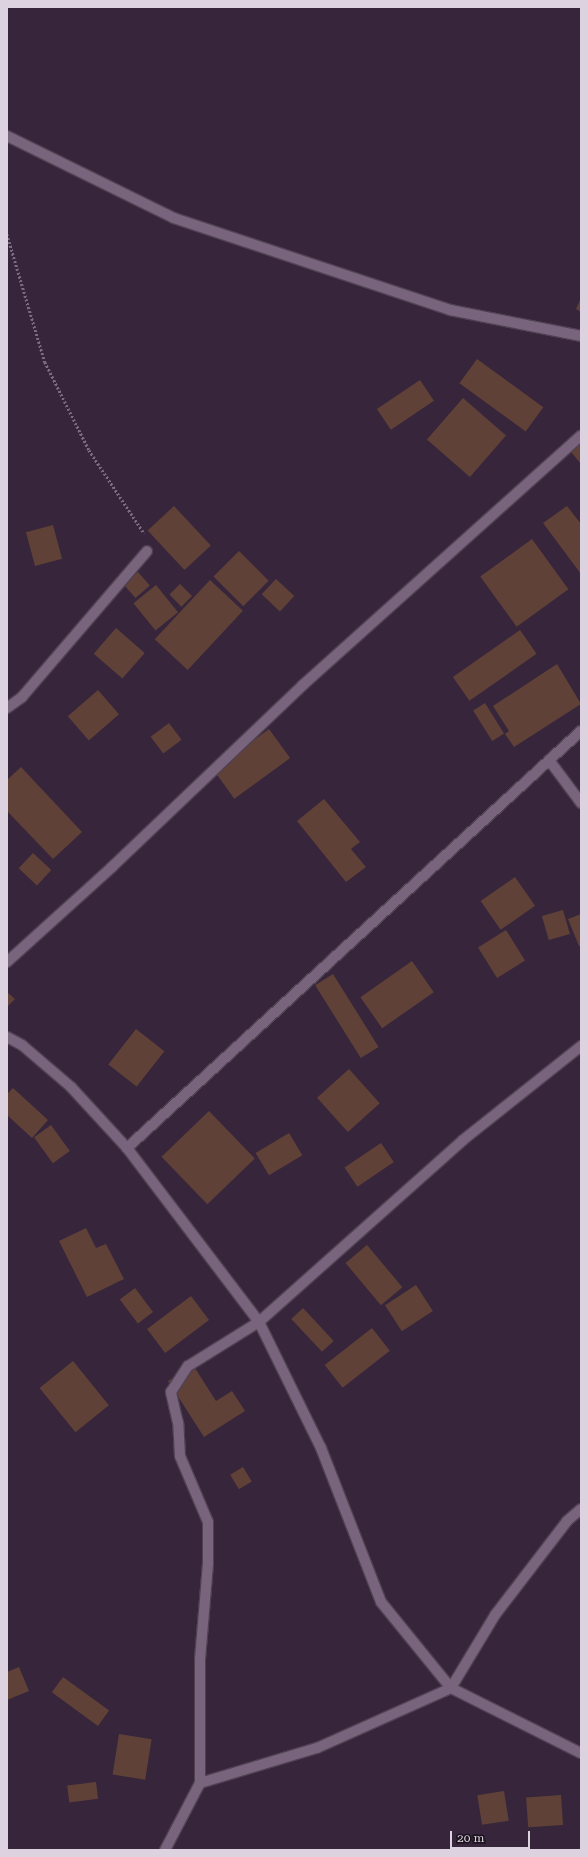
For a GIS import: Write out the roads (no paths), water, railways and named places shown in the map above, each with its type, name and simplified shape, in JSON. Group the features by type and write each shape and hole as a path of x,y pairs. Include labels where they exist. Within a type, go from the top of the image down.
{"street":[{"path":"7,136 174,218 450,310 581,336"},
{"path":"7,962 112,867 303,685 581,436"},
{"path":"7,708 32,685 148,551"},
{"path":"127,1148 581,731"},
{"path":"550,760 581,803"},
{"path":"7,1037 22,1045 70,1087 127,1148 259,1322 321,1448 381,1602 451,1688 581,1753"},
{"path":"165,1850 200,1783 200,1659 208,1563 208,1522 180,1456 178,1423 171,1392 188,1366 259,1322 463,1140 581,1046"},
{"path":"200,1783 317,1748 451,1688 495,1615 567,1521 581,1509"}]}
